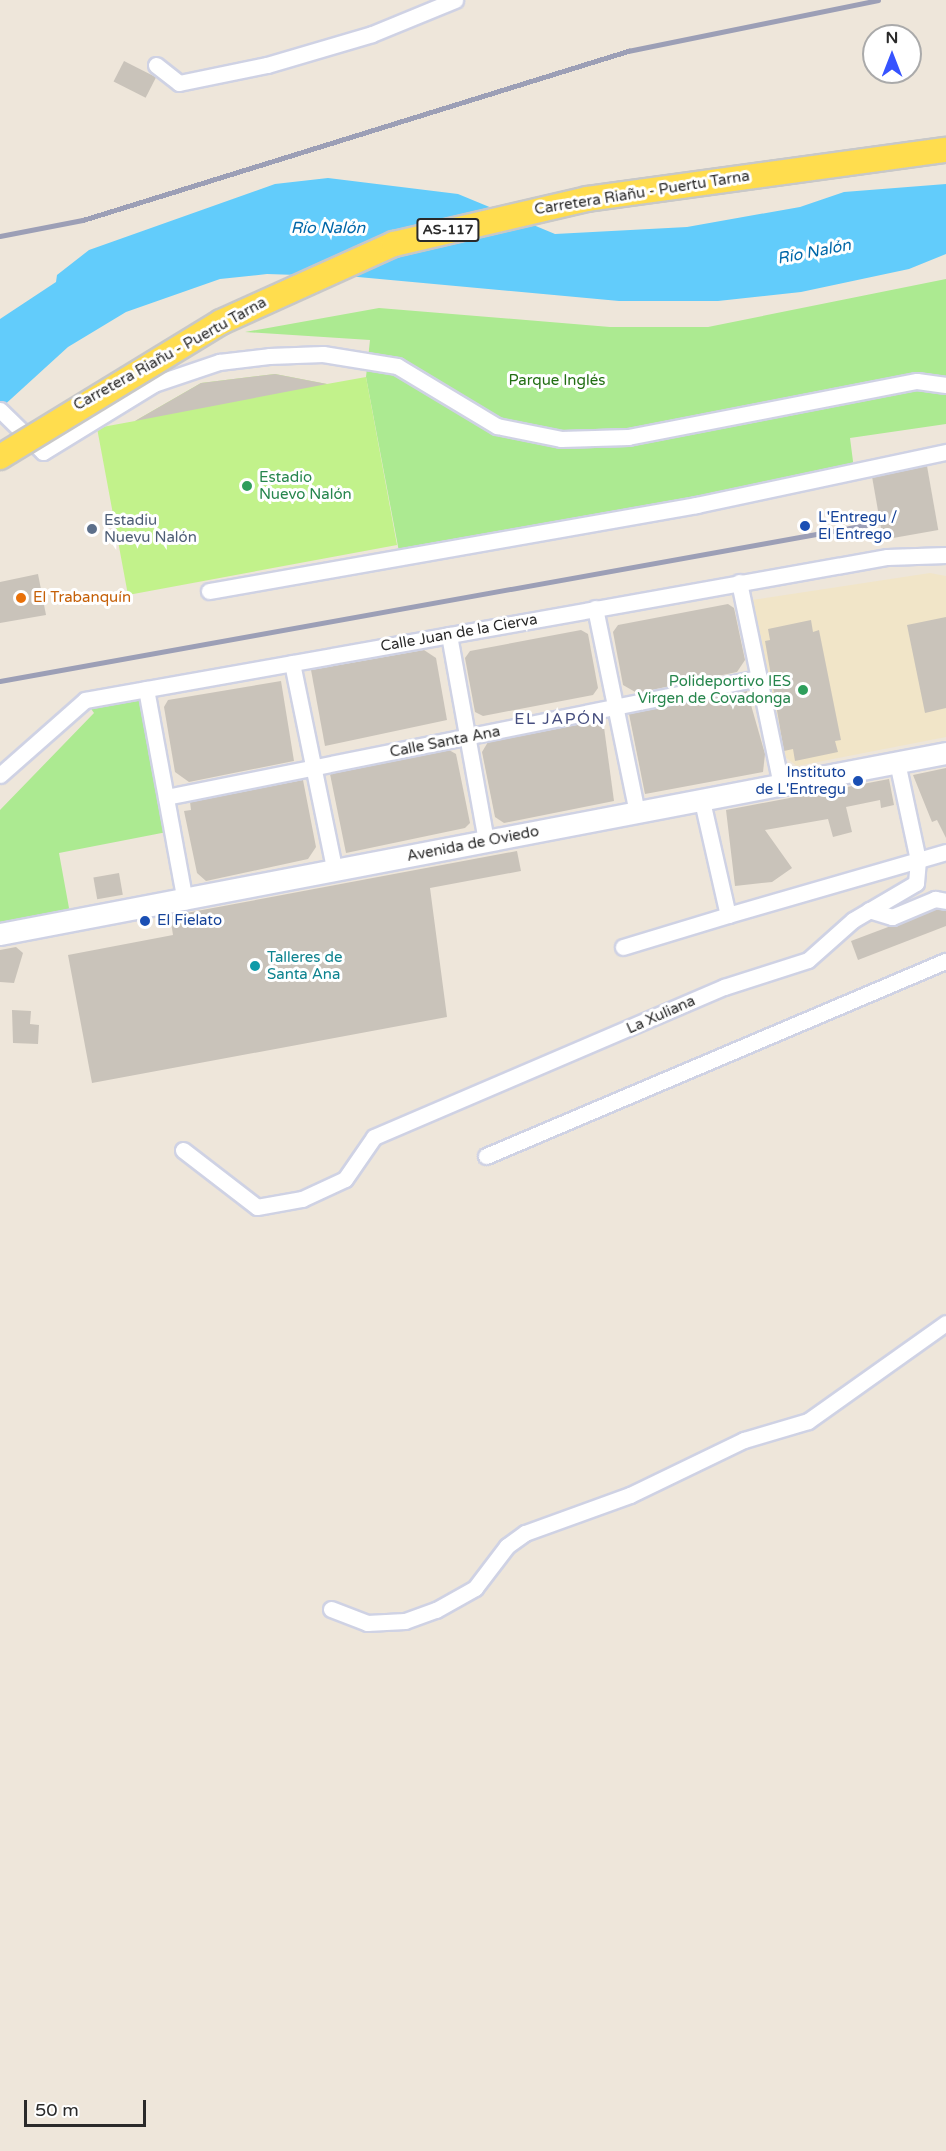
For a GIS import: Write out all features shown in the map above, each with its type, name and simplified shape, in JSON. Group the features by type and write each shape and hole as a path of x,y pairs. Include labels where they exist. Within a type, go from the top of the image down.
{"main road":[{"name":"Carretera Riañu - Puertu Tarna","path":"0,457 221,322 394,244 587,199 946,150"}],"street":[{"path":"156,64 179,83 267,64 372,34 454,0"},
{"path":"0,410 43,452 154,384 219,362 269,356 323,354 397,366 497,426 561,440 628,437 916,381 946,385"},
{"path":"209,591 696,505 946,452"},
{"name":"Calle Juan de la Cierva","path":"0,775 73,704 887,556 946,555"},
{"path":"739,582 781,784"},
{"path":"595,608 637,813"},
{"path":"449,634 486,841"},
{"path":"292,663 335,872"},
{"name":"Calle Santa Ana","path":"166,797 759,678"},
{"path":"146,689 185,901"},
{"name":"Avenida de Oviedo","path":"0,934 185,901 946,753"},
{"path":"897,762 918,860"},
{"path":"702,801 728,915"},
{"path":"623,947 946,852"},
{"name":"La Xuliana","path":"183,1150 257,1207 302,1199 345,1179 374,1137 724,987 808,960 869,909 915,883 918,860"},
{"path":"869,909 892,916 935,899 946,901"},
{"path":"486,1156 946,961"},
{"path":"331,1609 367,1623 405,1621 436,1610 475,1588 507,1546 525,1533 630,1495 744,1440 808,1421 946,1323"}],"shaded area":[{"path":"930,573 946,576 946,737 797,766 785,757 752,600"}],"green space":[{"name":"Parque Inglés","path":"946,279 946,424 850,438 854,469 400,557 366,377 370,340 245,332 379,308 610,327 708,327"},
{"name":"Estadio Nuevo Nalón","path":"275,374 327,384 366,377 397,545 128,595 97,428 135,421 201,383"},
{"path":"146,689 172,831 59,853 71,919 0,934 0,810 94,713 85,700"}],"water":[{"name":"Río Nalón","path":"328,178 458,194 555,234 687,227 800,207 844,192 946,184 946,254 909,269 801,292 718,301 619,301 358,277 267,274 220,279 126,312 68,347 0,409 0,319 56,282 57,275 89,250 275,184"}],"building":[{"path":"124,61 156,77 146,98 114,81"},
{"path":"275,374 327,384 135,421 201,383"},
{"name":"L'Entregu / El Entrego","path":"927,466 938,530 883,540 872,476"},
{"name":"El Trabanquín","path":"38,574 46,615 0,623 0,582"},
{"path":"728,604 734,608 745,660 737,672 637,693 623,685 613,632 618,625"},
{"path":"946,617 946,708 925,713 907,625"},
{"name":"Polideportivo IES Virgen de Covadonga","path":"811,620 813,632 819,630 841,740 835,741 838,752 795,761 793,749 784,751 765,641 770,640 768,629"},
{"path":"581,630 588,634 598,688 593,695 483,716 475,712 465,658 470,651"},
{"path":"424,650 436,658 447,720 325,746 311,670"},
{"path":"281,681 294,761 189,782 175,772 164,707 168,700"},
{"path":"747,691 765,754 763,772 645,794 629,714"},
{"path":"603,720 614,801 504,823 495,817 482,752 488,742"},
{"path":"449,750 456,754 470,823 465,828 346,853 330,774"},
{"path":"946,768 946,838 937,820 932,822 913,775"},
{"path":"889,779 894,805 881,808 880,800 846,807 852,832 833,837 828,819 765,830 792,868 772,882 735,886 726,810"},
{"path":"303,780 316,847 308,859 206,881 197,873 184,811 191,810 190,802"},
{"name":"Talleres de Santa Ana","path":"517,851 521,871 430,888 447,1017 92,1083 68,955 173,935 170,916"},
{"path":"119,873 123,895 97,899 93,878"},
{"path":"936,909 946,911 946,926 858,960 851,941"},
{"path":"16,947 23,953 14,983 0,982 0,950"},
{"path":"12,1010 31,1011 30,1024 39,1025 38,1044 13,1043"}],"railway":[{"path":"0,236 83,220 628,51 878,0"},
{"path":"0,681 877,523"}],"place":[{"name":"Estadio Nuevo Nalón","path":"247,486"},
{"name":"L'Entregu / El Entrego","path":"805,526"},
{"name":"Estadiu Nuevu Nalón","path":"92,529"},
{"name":"El Trabanquín","path":"21,598"},
{"name":"Polideportivo IES Virgen de Covadonga","path":"803,690"},
{"name":"Instituto de L'Entregu","path":"858,781"},
{"name":"El Fielato","path":"145,921"},
{"name":"Talleres de Santa Ana","path":"255,966"}],"district":[{"name":"EL JAPÓN","path":"560,719"}]}
